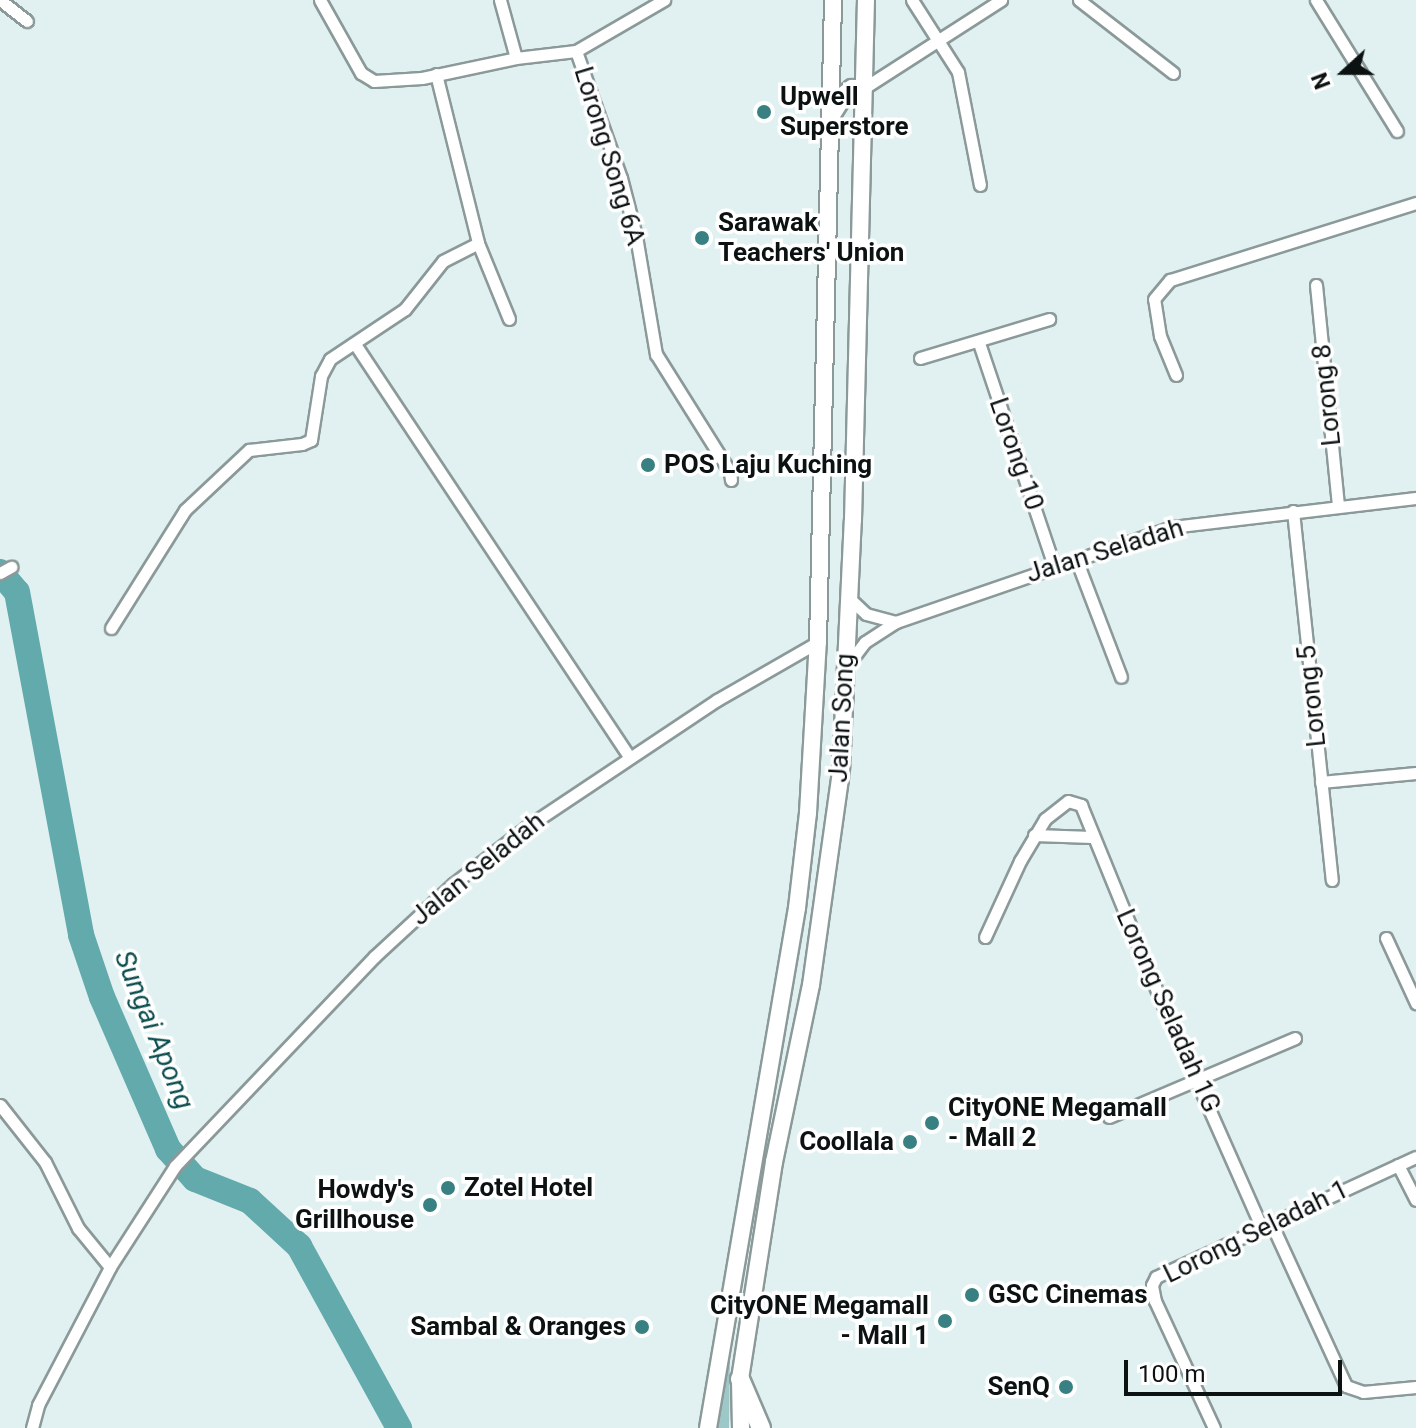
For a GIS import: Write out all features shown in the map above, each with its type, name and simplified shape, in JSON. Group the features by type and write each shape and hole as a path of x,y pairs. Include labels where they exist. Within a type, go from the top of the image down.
{"highway":[{"path":"740,1379 761,1428"}],"main road":[{"name":"Jalan Song","path":"708,1428 797,908 808,813 818,642 833,0"},
{"name":"Jalan Song","path":"741,1428 740,1379 774,1162 811,985 841,771 866,0"},
{"path":"831,116 846,93 852,88 864,88"}],"street":[{"path":"0,0 27,21"},
{"path":"320,0 361,73 374,81 400,81 516,58 576,51 664,0"},
{"path":"500,0 516,58"},
{"path":"912,0 941,40 958,72 980,185"},
{"path":"864,88 1001,0"},
{"path":"1079,0 1173,73"},
{"path":"1316,0 1397,131"},
{"name":"Lorong Song 6A","path":"576,51 621,178 636,236 656,354 730,472 731,480"},
{"path":"436,74 478,243 509,319"},
{"path":"1176,375 1160,336 1154,299 1170,280 1416,203"},
{"path":"111,628 185,510 249,450 311,440 321,376 330,359 405,309 443,261 478,243"},
{"name":"Lorong 8","path":"1316,285 1338,504"},
{"path":"920,358 979,343 1049,319"},
{"name":"Lorong 10","path":"979,343 1054,566"},
{"path":"355,344 629,757"},
{"name":"Jalan Seladah","path":"845,668 865,642 896,622 1172,527 1338,504 1416,498"},
{"name":"Lorong 5","path":"1293,511 1332,880"},
{"path":"1076,559 1121,677"},
{"path":"849,598 866,614 896,622"},
{"name":"Jalan Seladah","path":"32,1428 38,1405 110,1267 183,1154 374,957 453,884 528,826 717,700 818,642"},
{"path":"1321,782 1416,773"},
{"name":"Lorong Seladah 1G","path":"1034,835 1045,819 1068,801 1081,805 1092,837 1198,1078 1346,1386 1363,1392 1416,1387"},
{"path":"985,937 1034,835 1092,837"},
{"path":"1386,938 1416,1003"},
{"path":"1109,1117 1295,1038"},
{"path":"0,1105 45,1162 78,1228 110,1267"},
{"name":"Lorong Seladah 1","path":"1214,1428 1155,1301 1152,1285 1163,1272 1416,1157"},
{"path":"1398,1165 1416,1200"}],"shaded area":[{"path":"730,1356 729,1428 718,1428"}],"waterway":[{"name":"Sungai Apong","path":"0,572 17,592 81,935 102,997 168,1149 195,1179 250,1201 299,1246 399,1428"}],"place":[{"name":"Upwell Superstore","path":"764,112"},
{"name":"Sarawak Teachers' Union","path":"702,238"},
{"name":"POS Laju Kuching","path":"648,465"},
{"name":"CityONE Megamall - Mall 2","path":"932,1123"},
{"name":"Coollala","path":"910,1142"},
{"name":"Zotel Hotel","path":"448,1188"},
{"name":"Howdy's Grillhouse","path":"430,1205"},
{"name":"GSC Cinemas","path":"972,1295"},
{"name":"CityONE Megamall - Mall 1","path":"945,1321"},
{"name":"Sambal & Oranges","path":"642,1327"},
{"name":"SenQ","path":"1066,1387"}]}
